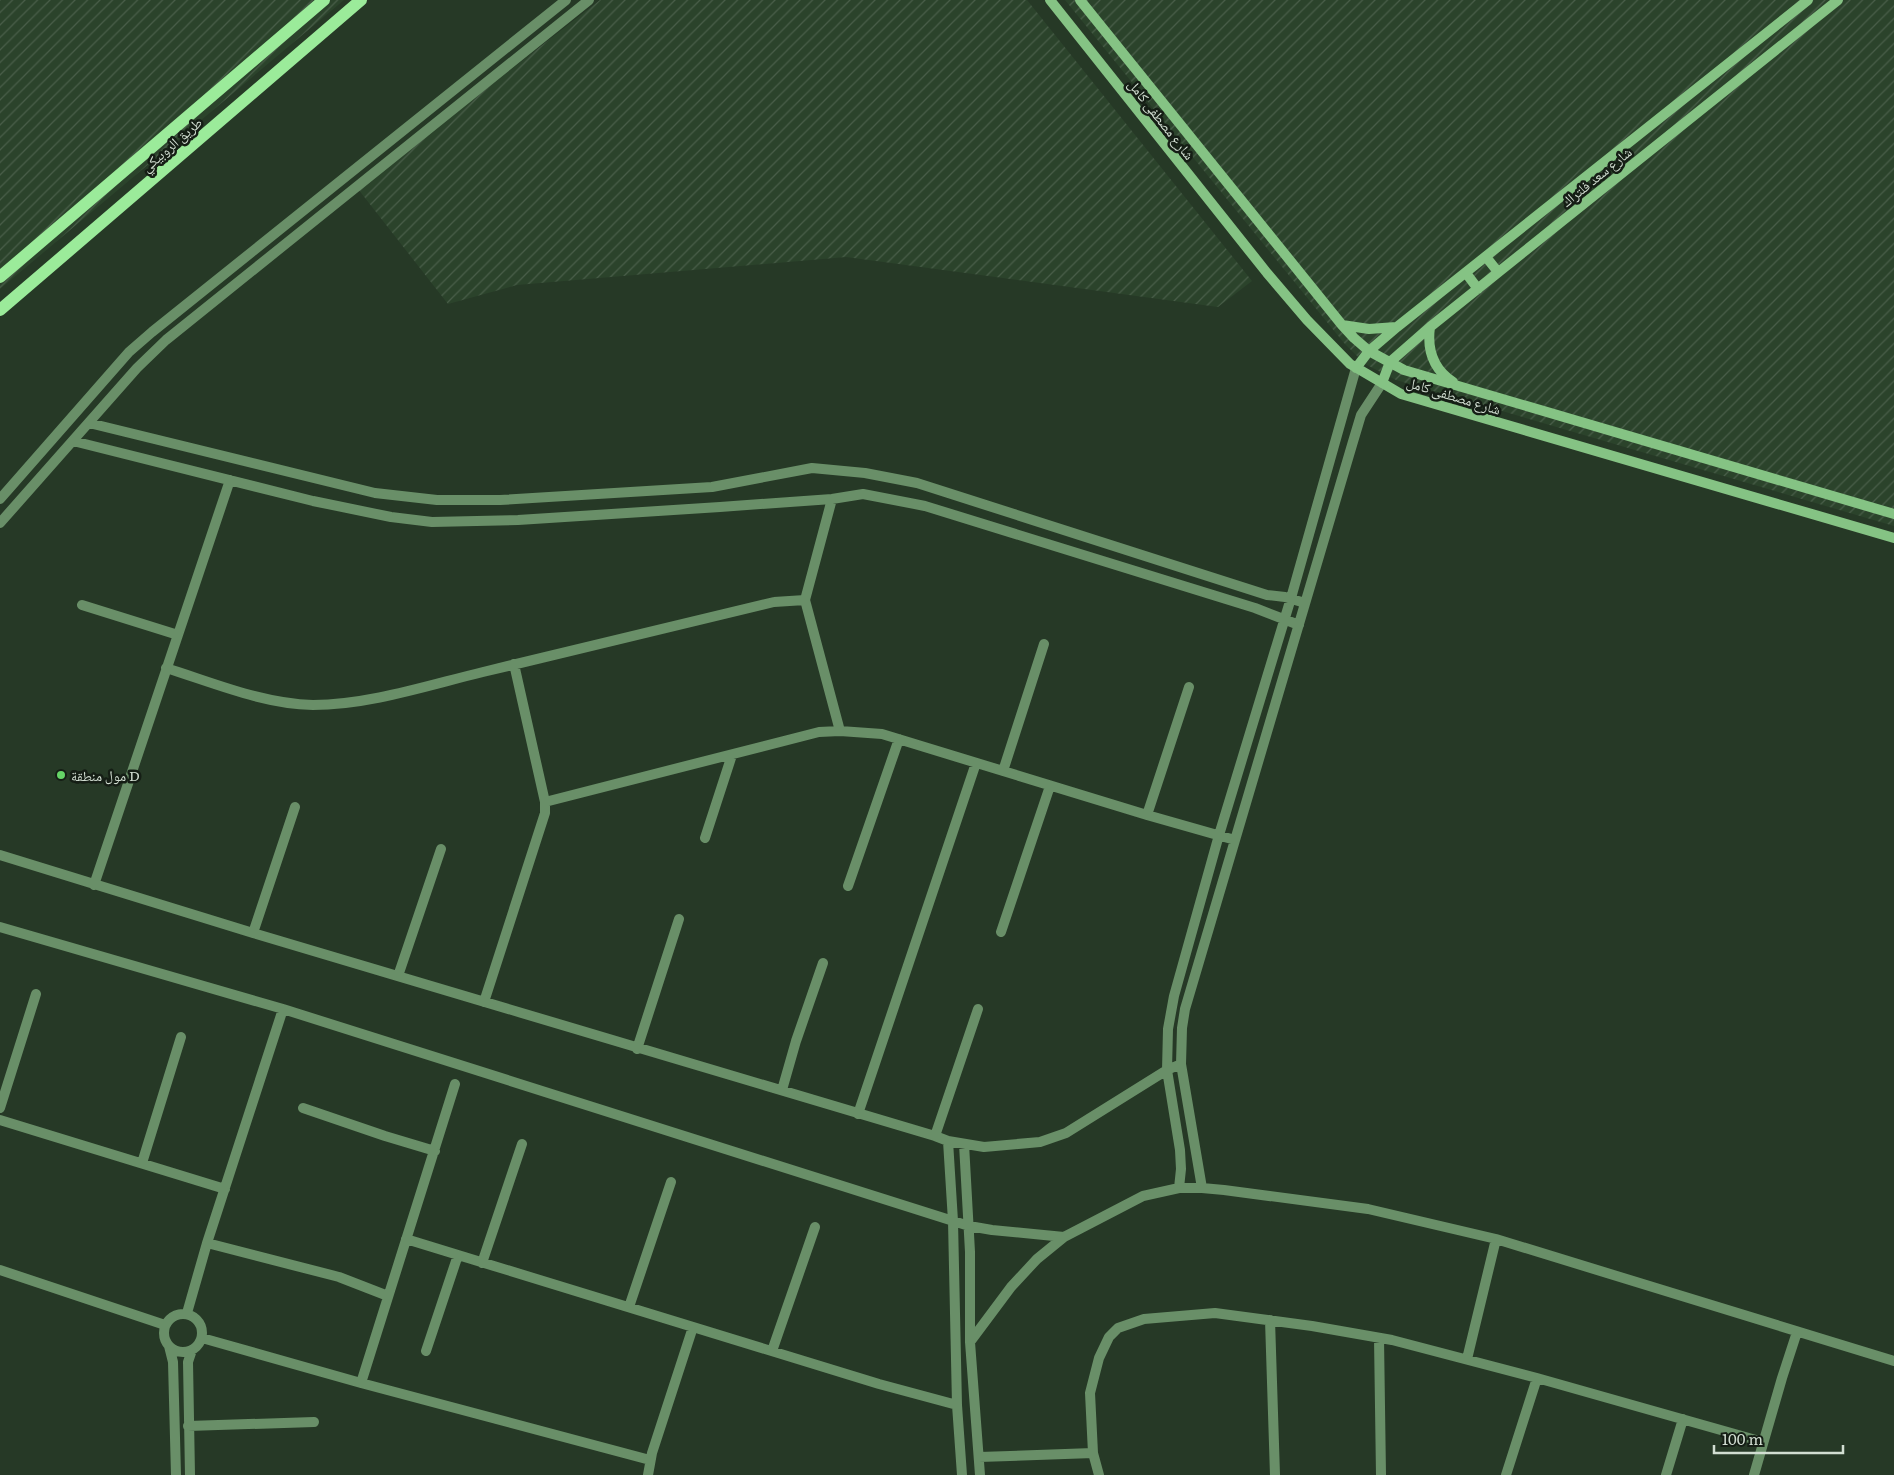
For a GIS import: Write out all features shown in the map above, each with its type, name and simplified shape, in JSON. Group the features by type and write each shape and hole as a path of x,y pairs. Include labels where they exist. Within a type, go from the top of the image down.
{"main road":[{"name":"طريق الروبيكي","path":"1,275 324,0"},
{"name":"طريق الروبيكي","path":"0,310 362,0"}],"street":[{"path":"0,499 129,352 566,0"},
{"path":"0,523 137,368 166,340 589,0"},
{"name":"شارع مصطفى كامل","path":"1050,0 1267,273 1328,343 1356,368 1402,394 1894,538"},
{"name":"شارع مصطفى كامل","path":"1080,0 1342,325 1369,351 1404,370 1894,514"},
{"name":"شارع سعد فلتراك","path":"1356,368 1369,351 1397,327 1808,0"},
{"name":"شارع سعد فلتراك","path":"1382,383 1390,362 1430,326 1838,0"},
{"path":"1725,66 1736,81"},
{"path":"1708,80 1720,95"},
{"path":"1486,257 1498,272"},
{"path":"1466,273 1478,289"},
{"path":"1342,325 1369,329 1397,327"},
{"path":"1430,326 1430,350 1434,361 1440,371 1458,385"},
{"path":"1179,1188 1180,1150 1167,1070 1168,1030 1174,996 1219,835 1291,598 1356,368"},
{"path":"1202,1188 1181,1064 1185,1009 1352,445 1362,415 1382,383"},
{"path":"89,424 374,493 437,500 500,500 712,487 812,468 865,473 917,483 1267,595 1291,598 1305,603"},
{"path":"1336,441 1352,445"},
{"path":"73,442 350,509 432,522 518,520 832,498 863,494 925,506 1255,608 1299,625"},
{"path":"94,885 230,480"},
{"path":"832,498 805,600 840,731"},
{"path":"166,668 258,697 312,705 339,704 366,700 774,602 805,600"},
{"path":"82,605 178,636"},
{"path":"1003,771 1044,644"},
{"path":"484,1002 543,824 545,802 514,664"},
{"path":"1147,815 1189,686"},
{"path":"545,802 819,732 840,731 882,734 1235,840"},
{"path":"848,886 899,739"},
{"path":"705,838 732,755"},
{"path":"858,1114 976,763"},
{"path":"1001,932 1050,786"},
{"path":"253,933 295,807"},
{"path":"398,976 441,849"},
{"path":"0,855 637,1049 782,1090 948,1141 964,1144 984,1147 1012,1146 1040,1142 1066,1133 1167,1070 1181,1064"},
{"path":"637,1049 679,919"},
{"path":"0,927 284,1009 969,1226 1064,1237"},
{"path":"782,1090 823,963"},
{"path":"0,1108 36,994"},
{"path":"186,1313 284,1009"},
{"path":"935,1136 978,1009"},
{"path":"142,1163 181,1037"},
{"path":"361,1383 455,1084"},
{"path":"303,1108 434,1151"},
{"path":"0,1120 225,1189"},
{"path":"948,1141 953,1221 957,1405 962,1475"},
{"path":"482,1262 522,1144"},
{"path":"964,1144 969,1226 970,1342 980,1475"},
{"path":"629,1307 671,1182"},
{"path":"970,1342 1012,1287 1037,1259 1064,1237 1143,1196 1179,1188 1202,1188 1368,1209 1496,1239 1894,1360"},
{"path":"772,1351 815,1227"},
{"path":"406,1239 879,1384 957,1405"},
{"path":"1467,1359 1496,1239"},
{"path":"207,1243 339,1277 388,1296"},
{"path":"426,1351 458,1255"},
{"path":"0,1270 165,1325"},
{"path":"1099,1475 1093,1453 1090,1393 1099,1358 1109,1337 1118,1328 1144,1318 1214,1312 1379,1338 1467,1359 1763,1442"},
{"path":"169,1346 176,1351 192,1350 202,1338 203,1330 200,1322 194,1316 186,1313 170,1318 165,1325 165,1340 169,1346 173,1362 176,1475"},
{"path":"1270,1320 1275,1475"},
{"path":"648,1475 650,1460 693,1327"},
{"path":"1754,1475 1797,1332"},
{"path":"202,1338 361,1383 650,1460"},
{"path":"1379,1338 1381,1475"},
{"path":"190,1475 188,1362 192,1350"},
{"path":"1506,1475 1537,1378"},
{"path":"1666,1475 1683,1419"},
{"path":"188,1426 314,1422"},
{"path":"979,1457 1093,1453"}],"shaded area":[{"path":"0,0 344,0 0,289"},
{"path":"600,0 1027,0 1252,281 1218,307 846,257 517,285 448,304 358,189"},
{"path":"1065,0 1894,0 1894,526 1396,380 1365,364 1344,343"}],"place":[{"name":"مول منطقة D","path":"61,775"}]}
